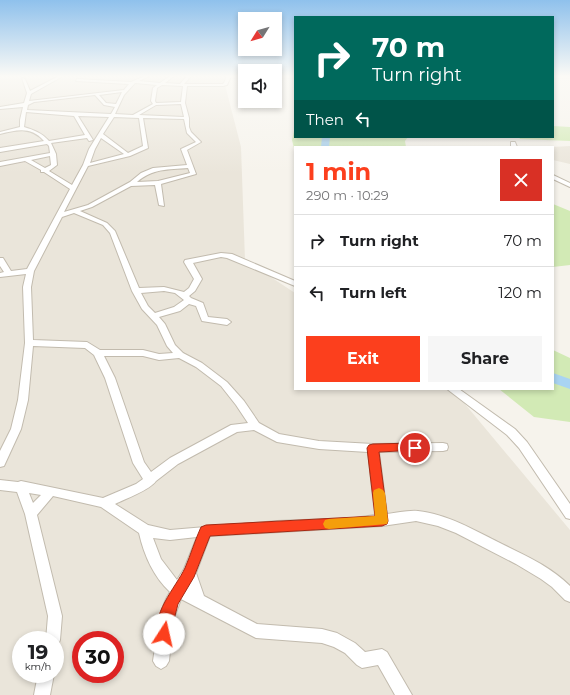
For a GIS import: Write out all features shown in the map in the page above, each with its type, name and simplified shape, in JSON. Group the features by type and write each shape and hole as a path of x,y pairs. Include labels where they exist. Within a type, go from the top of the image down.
{"street":[{"path":"1,459 16,429 21,412 29,343 27,287 30,271 99,138 117,108"},
{"path":"134,116 147,108"},
{"path":"59,216 95,203 120,188 132,184 158,183 193,174 184,149 199,142 188,133 184,108"},
{"path":"162,118 166,110"},
{"path":"22,128 22,120 25,111 76,116 113,115 187,118"},
{"path":"76,116 91,141 99,138 128,154"},
{"path":"86,165 128,154 147,146 141,117"},
{"path":"0,133 22,128 38,134 50,144 54,164 52,167 43,171"},
{"path":"0,150 50,144 58,140 88,136"},
{"path":"0,164 53,154"},
{"path":"26,159 43,171 73,188"},
{"path":"132,184 143,174 155,169 190,166"},
{"path":"554,177 570,185"},
{"path":"158,183 162,196 162,205"},
{"path":"74,211 99,221 109,227 113,232 136,291 145,307 161,324 171,346 180,355 199,365 224,384 240,402 255,426 277,438 319,445 373,448 444,447"},
{"path":"154,316 174,311 183,306 198,279 188,262 221,255 237,258 294,284"},
{"path":"0,260 9,274"},
{"path":"0,275 30,271"},
{"path":"136,291 174,290 200,306 205,319 227,322"},
{"path":"29,343 87,345 98,353 110,378 139,463 150,481"},
{"path":"98,353 143,353 159,357 180,355"},
{"path":"453,390 511,432 523,445 570,514"},
{"path":"104,503 130,493 150,481 174,461 229,431 235,428 255,426"},
{"path":"373,448 382,521"},
{"path":"0,485 21,486 51,491 104,503 145,530 170,535 206,531 382,521 416,516 439,521 529,564 554,580 570,595"},
{"path":"21,486 31,514 55,616 54,631"},
{"path":"31,514 51,491"},
{"path":"145,530 152,554 160,572 178,590 256,631 322,636 337,640 350,648 362,660 382,657 404,695"},
{"path":"161,661 166,621 172,601 189,573 206,531"},
{"path":"189,573 198,600"},
{"path":"42,695 44,683"}],"shaded area":[{"path":"0,108 231,108 241,147 245,260 294,292 294,390 447,390 460,398 570,530 570,695 0,695"},
{"path":"570,146 570,164 554,160 554,147"}],"green space":[{"path":"554,126 570,127 570,141 520,139 554,138"},
{"path":"294,131 294,138 407,138 405,141 406,146 294,146 294,148 292,140"},
{"path":"554,204 570,211 570,265 554,267"},
{"path":"554,350 570,358 570,422 534,417 500,390 554,390"}],"waterway":[{"path":"325,146 326,138"},
{"path":"554,378 570,384"}],"slow traffic":[{"path":"329,524 382,521 379,493"}],"route":[{"path":"164,634 172,601 189,573 206,531 382,521 373,448 415,448"}]}
